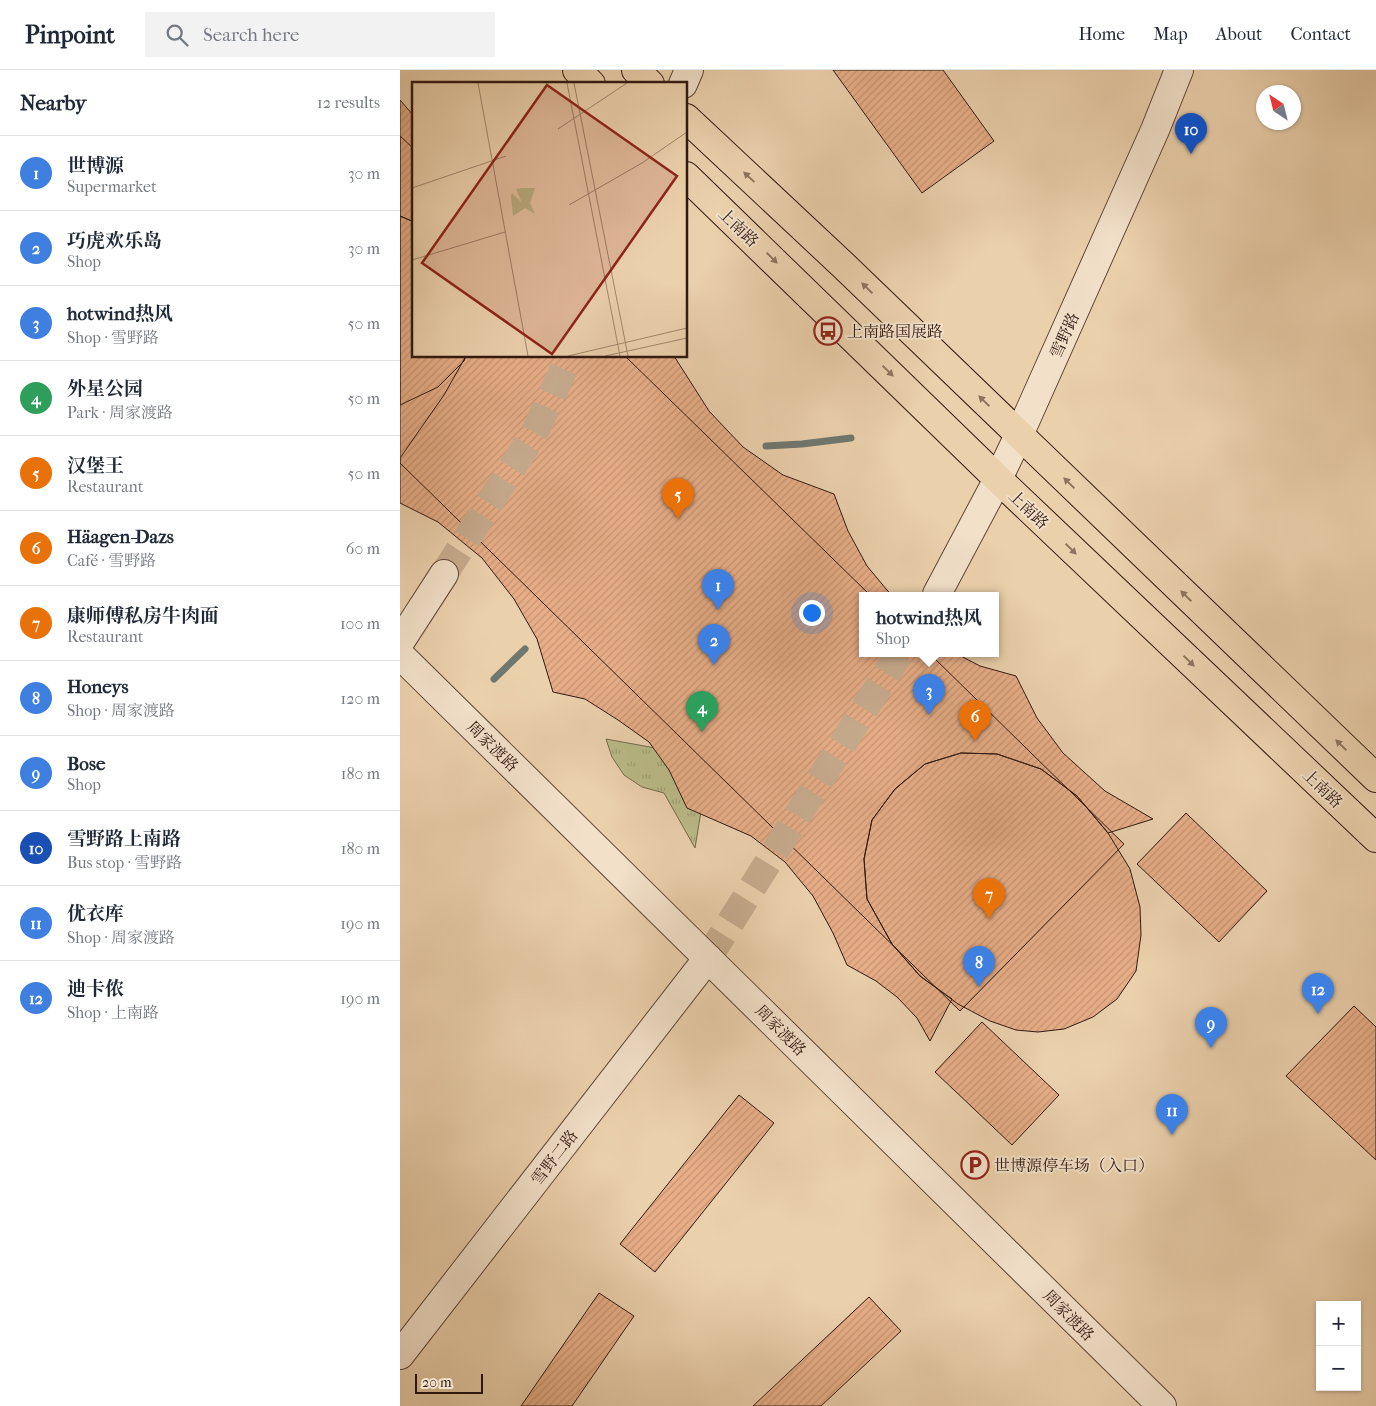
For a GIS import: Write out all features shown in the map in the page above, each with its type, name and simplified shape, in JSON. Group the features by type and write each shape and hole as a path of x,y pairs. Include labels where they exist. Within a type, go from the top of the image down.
{"main road":[{"path":"577,70 589,82"},
{"path":"636,70 648,82"},
{"path":"688,120 843,265 1376,778"},
{"name":"上南路","path":"688,178 998,479 1376,838"}],"street":[{"path":"684,82 689,70"},
{"name":"雪野路","path":"938,592 1019,435 1155,130 1179,70"},
{"path":"400,642 444,574"},
{"name":"周家渡路","path":"400,655 1162,1406"},
{"name":"雪野二路","path":"400,1355 708,958"}],"green space":[{"path":"606,739 699,756 706,781 695,848 664,793 642,787 624,775 612,757"}],"building":[{"path":"833,70 943,70 994,141 922,193"},
{"path":"400,100 412,114 412,221 400,216"},
{"path":"400,136 412,147 412,358 627,358 867,592 859,592 859,657 933,657 1124,844 960,1011 400,463"},
{"path":"400,216 412,221 412,358 465,358 438,387 400,405"},
{"path":"465,358 675,358 709,411 743,447 783,475 834,494 848,531 867,566 889,592 859,592 859,657 963,657 980,666 1016,676 1037,718 1063,753 1105,791 1153,819 1108,833 1077,796 1041,769 997,754 961,753 925,764 895,789 872,820 864,859 867,899 892,944 920,976 952,999 930,1041 917,1018 897,997 876,981 847,965 833,933 813,896 785,862 751,836 687,808 669,770 649,742 585,699 553,692 537,639 514,599 482,558 438,522 400,503 400,458 444,395"},
{"path":"961,753 997,754 1041,769 1077,796 1108,833 1130,869 1140,907 1141,935 1136,971 1117,999 1093,1017 1064,1029 1038,1032 1016,1030 990,1021 958,1004 920,976 892,944 867,899 864,859 872,820 895,789 925,764"},
{"path":"1186,813 1267,891 1219,942 1137,864"},
{"path":"1354,1006 1376,1027 1376,1160 1286,1076"},
{"path":"982,1022 1059,1095 1012,1145 935,1072"},
{"path":"739,1095 774,1123 655,1272 620,1244"},
{"path":"599,1293 634,1316 572,1406 521,1406"},
{"path":"869,1297 901,1331 821,1406 753,1406"}],"waterway":[{"path":"766,446 851,438"},
{"path":"494,679 525,649"}],"tunnel":[{"path":"444,574 535,432 569,358"},
{"path":"708,958 897,657"}],"place":[{"name":"雪野路上南路","path":"1191,154"},
{"name":"上南路国展路","path":"828,331"},
{"name":"汉堡王","path":"678,519"},
{"name":"世博源","path":"718,610"},
{"name":"巧虎欢乐岛","path":"714,665"},
{"name":"hotwind热风","path":"929,715"},
{"name":"外星公园","path":"702,732"},
{"name":"Häagen-Dazs","path":"975,741"},
{"name":"康师傅私房牛肉面","path":"989,919"},
{"name":"Honeys","path":"979,987"},
{"name":"迪卡侬","path":"1318,1014"},
{"name":"Bose","path":"1211,1048"},
{"name":"优衣库","path":"1172,1135"},
{"name":"世博源停车场（入口）","path":"975,1165"}]}
